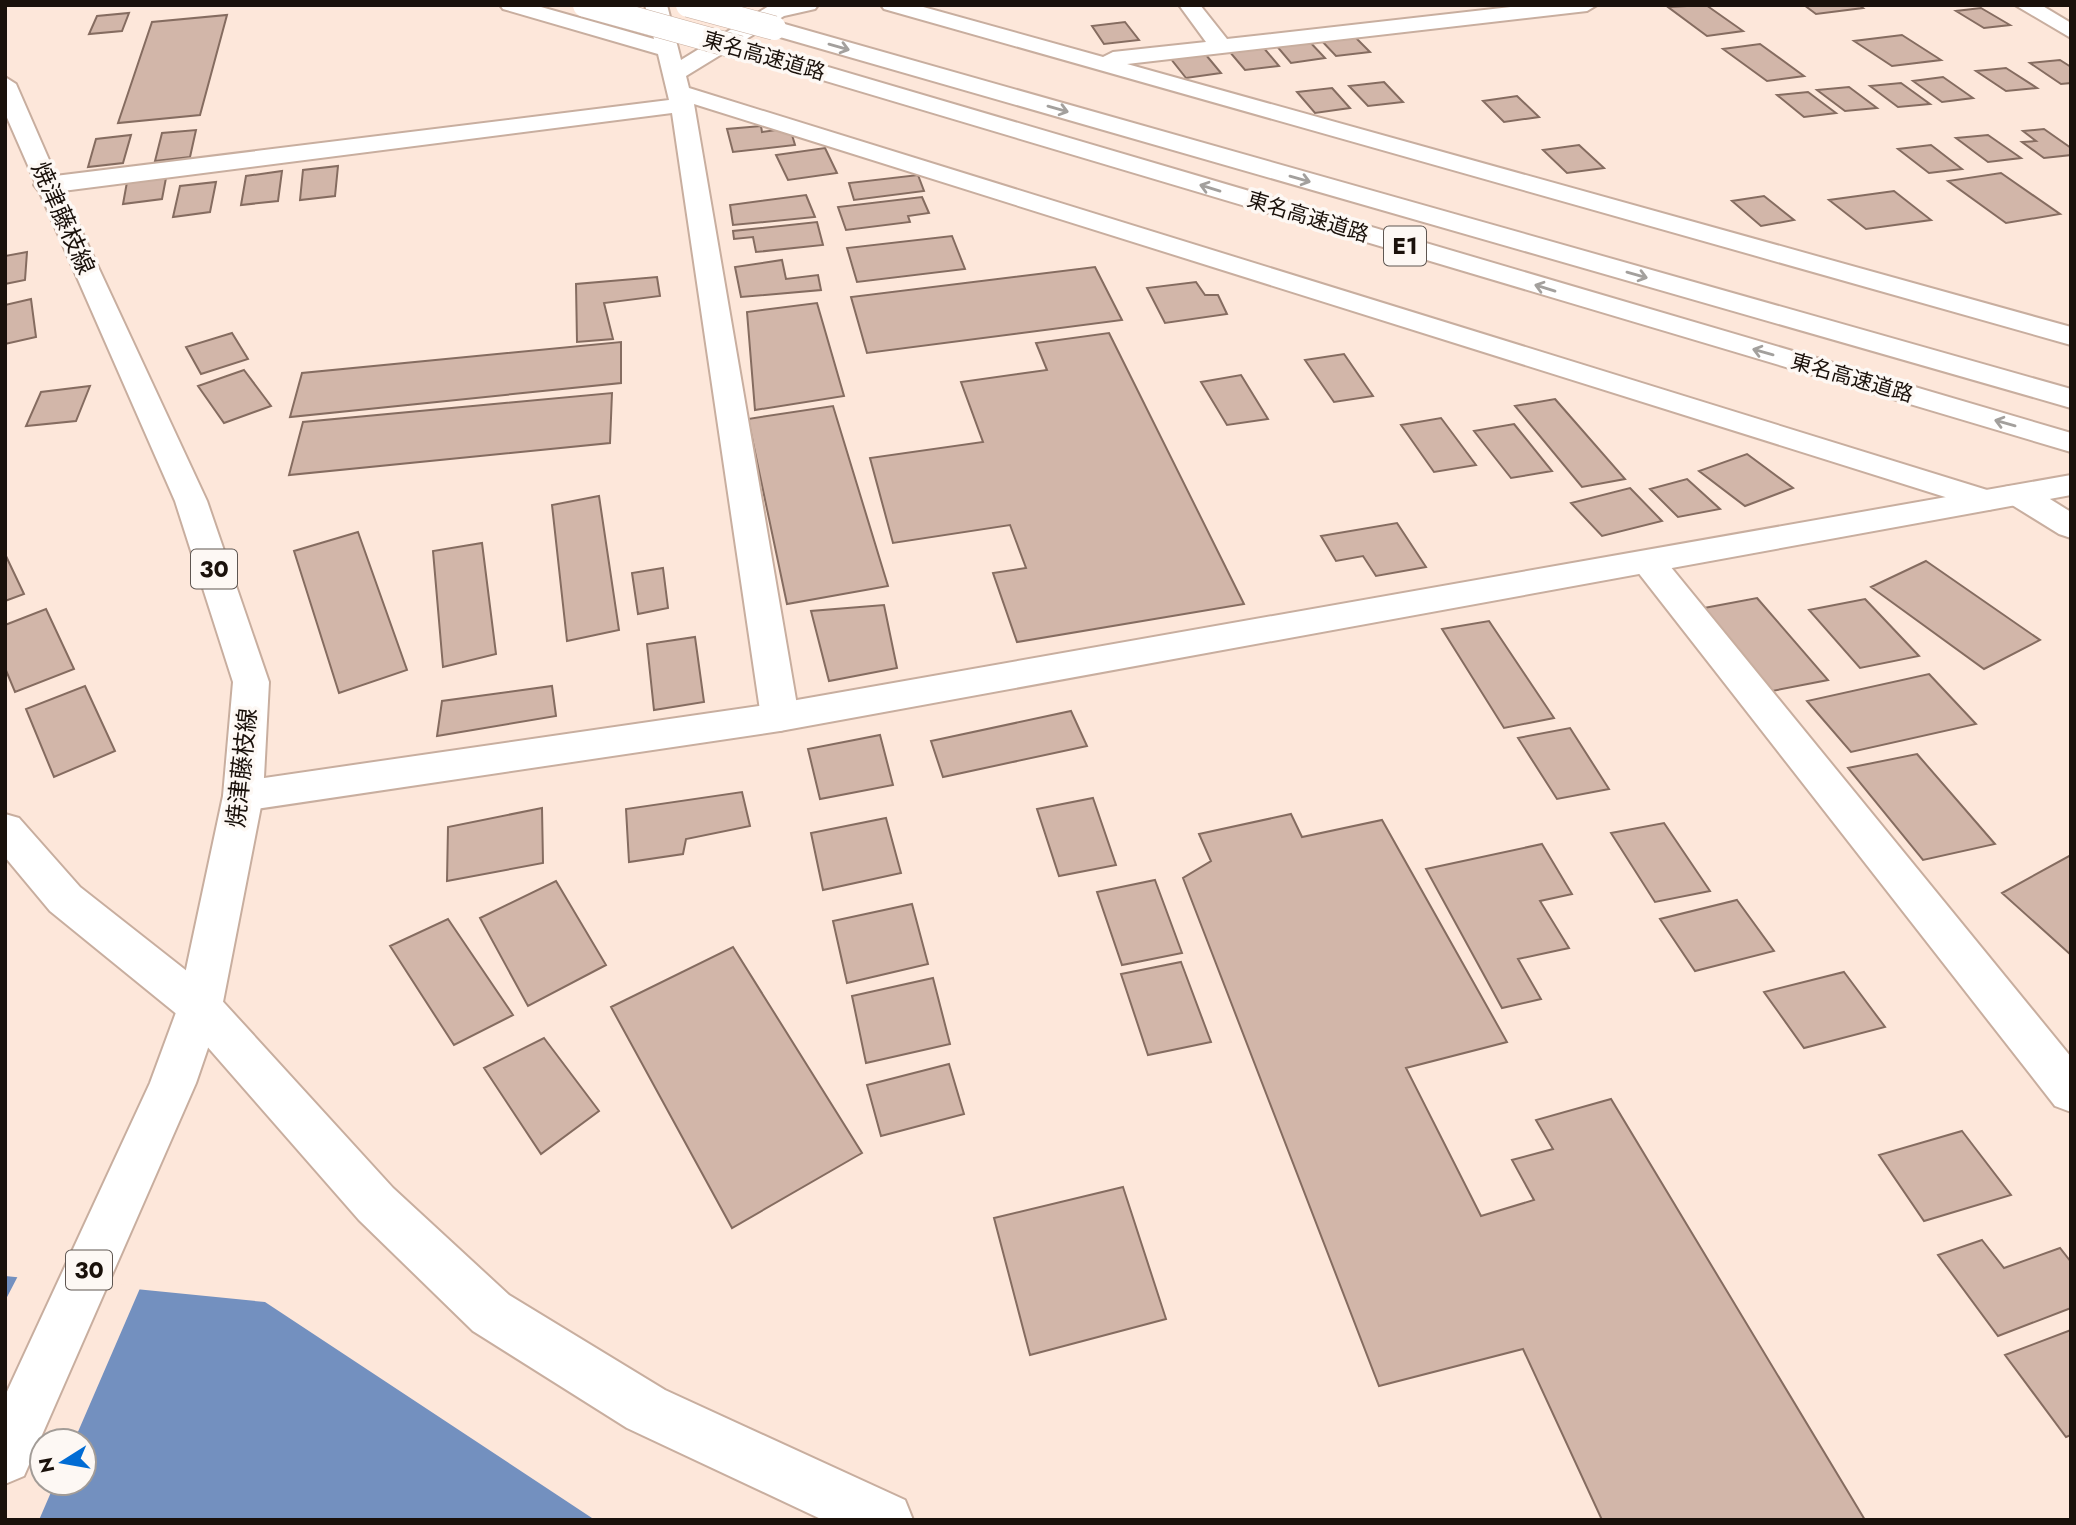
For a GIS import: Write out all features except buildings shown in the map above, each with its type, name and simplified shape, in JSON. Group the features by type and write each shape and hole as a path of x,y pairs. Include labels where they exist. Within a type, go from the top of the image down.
{"main road":[{"path":"510,5 675,81 2002,497 2071,527"},
{"name":"東名高速道路","path":"585,5 740,48 2071,443"},
{"path":"656,5 675,81 780,717"},
{"name":"東名高速道路","path":"688,5 2071,399"},
{"path":"47,186 675,81 777,11 808,5"},
{"path":"891,5 2071,335"},
{"path":"1189,5 1222,47"},
{"path":"1093,61 1587,5"},
{"path":"2025,5 2071,32"},
{"name":"焼津藤枝線","path":"5,83 47,186 191,501 251,682 243,796 200,1007 173,1083 5,1457"},
{"path":"243,796 780,717 1649,563 2071,485"},
{"path":"1649,563 2071,1091"},
{"path":"5,829 65,899 200,1007 376,1204 491,1313 646,1409 885,1520"}],"water":[{"path":"5,1276 265,1302 595,1520 5,1520"}],"pier":[{"path":"19,1274 141,1286 80,1427 28,1427 28,1497 49,1497 39,1520 5,1520 5,1301"}]}
